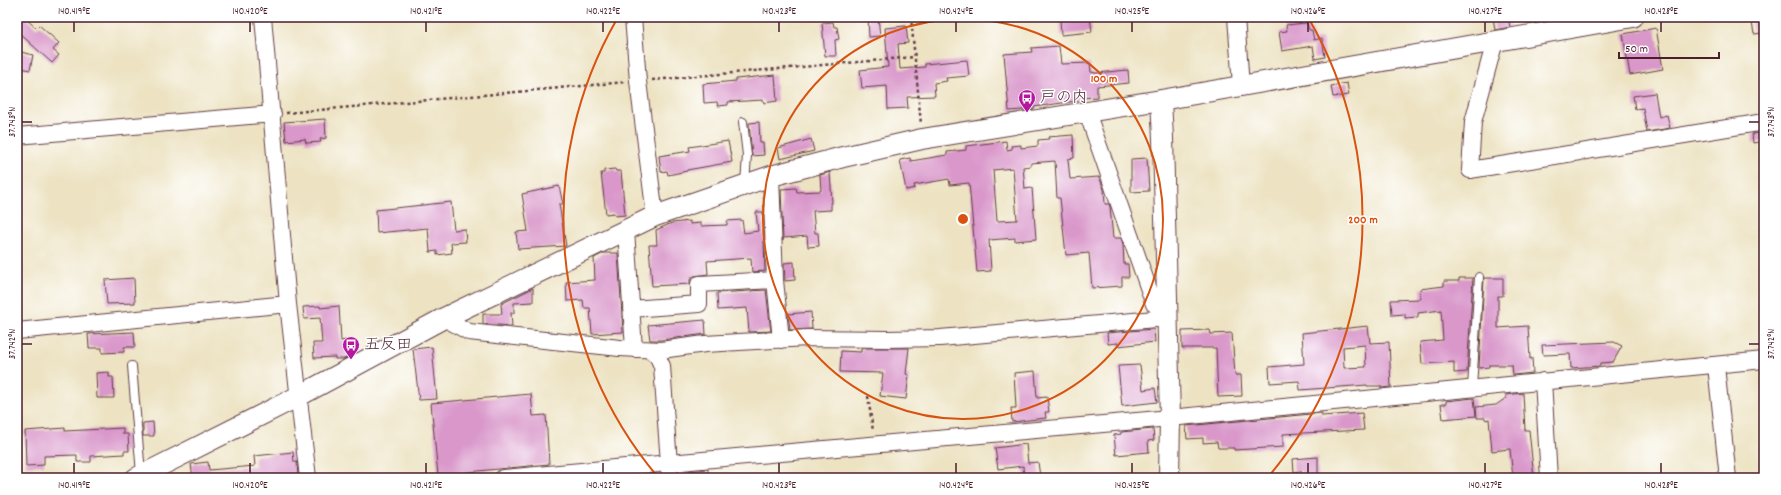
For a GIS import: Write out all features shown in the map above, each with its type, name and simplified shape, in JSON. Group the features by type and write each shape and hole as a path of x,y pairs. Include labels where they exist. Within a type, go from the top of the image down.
{"street":[{"path":"263,17 288,304 308,478"},
{"path":"633,17 638,81 655,216"},
{"path":"1236,17 1241,86"},
{"path":"138,477 299,396 444,318 655,216 771,176 843,157 922,140 1495,41 1583,21 1633,17"},
{"path":"1495,41 1472,122 1470,170 1764,122"},
{"path":"1160,100 1163,138 1170,418 1169,478"},
{"path":"1087,112 1154,304 1167,316"},
{"path":"17,136 272,114"},
{"path":"771,176 775,280 781,340"},
{"path":"626,230 631,309 641,349"},
{"path":"631,309 699,304 699,284 775,280"},
{"path":"17,332 288,304"},
{"path":"444,318 469,332 661,350 705,344 807,338 940,338 1167,316"},
{"path":"641,349 657,355 662,366 670,470"},
{"path":"503,478 670,470 875,445 1170,418 1543,381 1716,366 1764,360"},
{"path":"1716,366 1728,478"},
{"path":"1543,381 1549,478"}],"lane":[{"path":"742,122 747,155 745,184"},
{"path":"1472,388 1479,277"},
{"path":"132,366 138,477"}],"path":[{"path":"911,17 922,140"},
{"path":"272,114 915,57"},
{"path":"868,396 875,445"}],"building":[{"path":"17,17 24,17 36,28 39,25 59,43 53,50 59,55 52,63 17,31"},
{"path":"868,17 878,17 880,36 869,37"},
{"path":"1090,17 1092,32 1061,35 1060,19"},
{"path":"1493,17 1508,17 1510,27 1495,30"},
{"path":"1751,17 1764,17 1764,33 1754,34"},
{"path":"833,22 834,27 837,27 839,39 835,40 836,56 825,56 822,23"},
{"path":"1307,23 1309,30 1312,30 1314,40 1322,38 1325,57 1315,59 1313,46 1282,51 1279,32 1287,31 1286,25"},
{"path":"906,26 908,43 898,44 900,69 925,67 925,64 967,60 969,76 946,78 947,81 934,83 935,96 907,97 908,108 888,109 887,86 862,88 860,70 888,67 885,28"},
{"path":"1656,28 1663,69 1630,75 1623,34"},
{"path":"1059,46 1061,64 1090,63 1091,72 1096,73 1128,70 1129,83 1097,86 1097,97 1083,98 1083,100 1034,107 1034,109 1009,111 1004,54 1032,52 1031,48"},
{"path":"17,51 33,55 30,70 17,67"},
{"path":"775,75 777,101 764,103 763,100 728,102 728,105 718,106 717,102 704,103 703,84"},
{"path":"1347,83 1349,95 1333,97 1331,86"},
{"path":"1655,93 1659,117 1667,115 1670,128 1647,132 1643,108 1635,109 1633,96"},
{"path":"325,119 326,138 320,139 321,142 306,143 305,139 286,141 284,122"},
{"path":"759,122 760,143 763,143 764,155 752,156 749,123"},
{"path":"1764,132 1764,141 1753,143 1752,134"},
{"path":"1073,135 1074,158 1068,159 1070,179 1099,177 1104,189 1105,204 1109,204 1110,207 1113,238 1121,238 1123,244 1124,264 1128,264 1129,277 1122,277 1122,286 1092,288 1089,253 1066,255 1060,198 1057,198 1055,161 1031,163 1031,166 1023,167 1025,189 1032,188 1036,239 1015,241 1015,238 989,240 991,271 977,272 969,183 950,185 949,179 914,185 915,188 906,190 900,160 910,158 911,161 947,155 947,152 966,150 966,146 1006,141 1007,150 1012,149 1011,146 1021,145 1021,148 1038,146 1038,140 1049,139 1048,137","holes":["1013,168 1017,220 997,221 993,170"]},
{"path":"811,139 814,151 780,159 778,148"},
{"path":"728,141 732,162 668,175 667,171 661,172 659,156 690,151 689,147"},
{"path":"1147,158 1149,191 1131,192 1131,159"},
{"path":"615,169 616,171 621,171 625,215 615,216 614,213 606,214 601,173 604,173 604,170"},
{"path":"830,172 831,210 813,211 815,233 818,233 819,246 808,247 807,236 783,238 783,241 781,189 796,188 797,192 821,191 820,175"},
{"path":"559,186 563,204 559,204 566,246 518,249 516,232 528,231 522,194"},
{"path":"451,202 454,230 465,229 466,242 451,243 452,253 437,255 437,251 430,252 428,228 377,233 376,210"},
{"path":"756,212 763,212 765,271 752,272 751,258 707,261 708,274 694,276 690,279 690,284 652,286 649,245 657,245 656,230 672,223 690,221 690,224 701,223 701,226 727,225 727,221 742,220 744,233 758,231"},
{"path":"604,253 618,253 623,332 592,334 590,308 584,308 583,300 567,301 566,282 595,280 594,258"},
{"path":"794,262 795,280 785,281 784,263"},
{"path":"134,278 135,303 107,304 105,280"},
{"path":"1459,278 1473,278 1467,372 1454,373 1454,362 1422,364 1420,342 1443,340 1441,310 1418,313 1418,317 1405,318 1405,314 1392,315 1391,300 1421,299 1420,289 1444,286 1444,281 1459,281"},
{"path":"1484,278 1503,278 1503,296 1498,296 1498,328 1528,326 1530,359 1532,358 1533,373 1513,375 1512,365 1489,365 1489,367 1479,368"},
{"path":"533,288 533,302 514,303 514,313 511,313 512,326 483,324 483,314 502,314 501,304"},
{"path":"766,290 771,331 749,332 747,308 718,310 717,293"},
{"path":"320,306 320,308 339,306 341,341 346,340 348,357 344,359 335,359 335,357 314,358 313,343 322,343 320,318 304,319 303,307"},
{"path":"811,312 812,329 790,330 788,314"},
{"path":"705,320 706,334 650,340 648,325"},
{"path":"1368,326 1370,343 1389,342 1391,387 1381,388 1381,386 1367,385 1300,390 1299,381 1270,383 1269,367 1304,364 1302,333","holes":["1365,345 1366,367 1344,368 1343,347"]},
{"path":"1154,329 1155,342 1118,346 1118,343 1108,344 1107,333"},
{"path":"1210,330 1211,334 1232,333 1235,375 1241,375 1242,396 1218,397 1216,348 1182,348 1182,331"},
{"path":"134,332 135,347 124,347 124,352 102,353 102,348 89,348 88,334"},
{"path":"1614,342 1622,346 1613,362 1600,363 1600,366 1571,368 1570,354 1543,355 1542,345"},
{"path":"432,347 437,399 419,400 413,349"},
{"path":"861,348 909,348 906,374 909,375 906,399 880,396 883,373 840,372 841,351 861,352"},
{"path":"1140,365 1143,390 1155,388 1157,402 1122,406 1118,366"},
{"path":"1035,371 1037,398 1047,397 1049,412 1045,412 1046,418 1012,422 1011,408 1016,408 1014,373"},
{"path":"109,372 109,377 113,377 114,398 97,398 96,373"},
{"path":"1523,393 1525,430 1529,430 1534,478 1513,478 1510,449 1492,451 1489,419 1486,420 1485,418 1477,418 1476,407 1496,405 1506,398 1506,395"},
{"path":"531,394 533,416 546,415 549,464 438,475 431,403"},
{"path":"1474,398 1476,416 1443,419 1441,404 1446,404 1446,401"},
{"path":"1322,413 1322,416 1362,413 1364,430 1283,434 1283,447 1234,450 1234,448 1218,448 1217,442 1203,443 1203,438 1187,439 1186,426"},
{"path":"153,422 154,436 143,436 143,423"},
{"path":"65,428 65,431 123,428 123,434 128,434 129,451 124,451 124,454 91,456 91,462 77,462 77,455 44,456 44,465 26,466 25,431"},
{"path":"1153,429 1154,440 1148,441 1149,452 1116,455 1114,435 1121,434 1121,432"},
{"path":"1026,444 1028,463 1038,462 1040,477 1024,478 1023,466 998,469 995,448"},
{"path":"293,452 294,462 297,462 298,478 193,478 191,464 208,462 209,470 255,466 254,456"},
{"path":"1318,457 1318,478 1302,478 1301,471 1294,472 1293,459"},
{"path":"708,469 708,478 690,478 689,471"}],"place":[{"name":"戸の内","path":"1027,113"},
{"name":"五反田","path":"351,360"}]}
